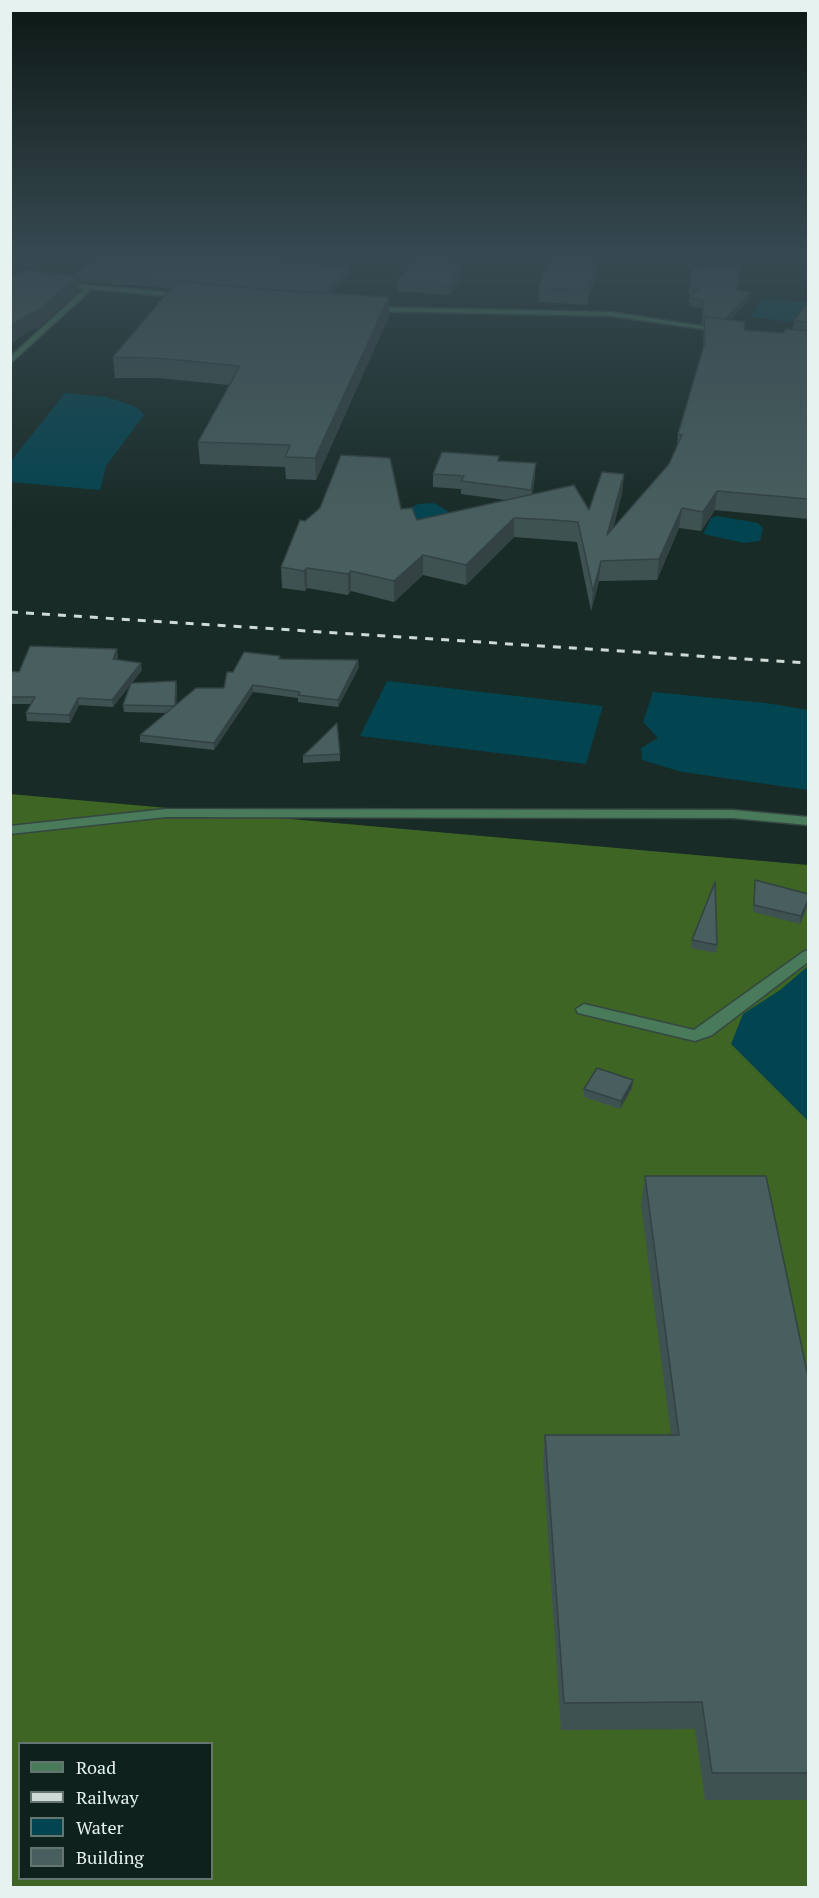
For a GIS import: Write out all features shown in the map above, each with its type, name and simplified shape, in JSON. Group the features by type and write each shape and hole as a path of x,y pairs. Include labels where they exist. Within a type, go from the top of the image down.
{"street":[{"path":"10,362 24,349"},
{"path":"10,830 166,813 733,814 808,821"},
{"path":"584,1009 695,1036 706,1031 808,955"}],"green space":[{"path":"10,794 808,865 808,1887 11,1887"}],"water":[{"path":"65,393 107,397 137,407 144,415 106,466 100,490 11,482 11,461"},
{"path":"434,503 449,512 448,520 437,525 404,517 409,509 418,504"},
{"path":"717,516 758,523 763,528 760,541 744,543 703,534 711,518"},
{"path":"387,681 603,706 586,764 360,736"},
{"path":"653,692 766,703 808,710 808,790 682,772 642,760 641,748 658,738 643,722"},
{"path":"808,966 808,1121 731,1044 743,1014 780,990"}],"building":[{"path":"120,349 365,349 315,458 285,457 290,445 198,442 240,366 156,358 113,357"},
{"path":"703,349 808,349 808,499 717,491 703,512 682,508 659,559 601,561 593,591 578,522 554,520 514,518 466,565 423,555 394,581 351,571 348,574 281,567 300,520 305,521 320,508 341,455 390,458 401,509 412,508 417,520 574,485 589,510 602,472 624,474 607,535 669,464 682,435 678,434"},
{"path":"442,452 499,456 498,461 536,463 531,490 461,481 464,476 433,474"},
{"path":"30,646 117,649 113,659 141,663 112,700 78,698 69,715 26,713 35,697 10,697 10,671 19,672"},
{"path":"244,652 280,656 279,659 358,660 338,700 298,695 300,692 253,685 214,743 140,735 196,688 224,688 227,672 233,672"},
{"path":"176,681 175,706 123,705 131,683"},
{"path":"337,723 340,754 303,756"},
{"path":"755,880 808,894 808,900 801,916 754,905"},
{"path":"715,882 717,945 692,940"},
{"path":"597,1068 633,1080 621,1101 584,1089"},
{"path":"645,1176 766,1176 808,1377 808,1773 712,1773 702,1702 564,1703 545,1435 679,1435"}],"railway":[{"path":"10,612 808,663"}]}
